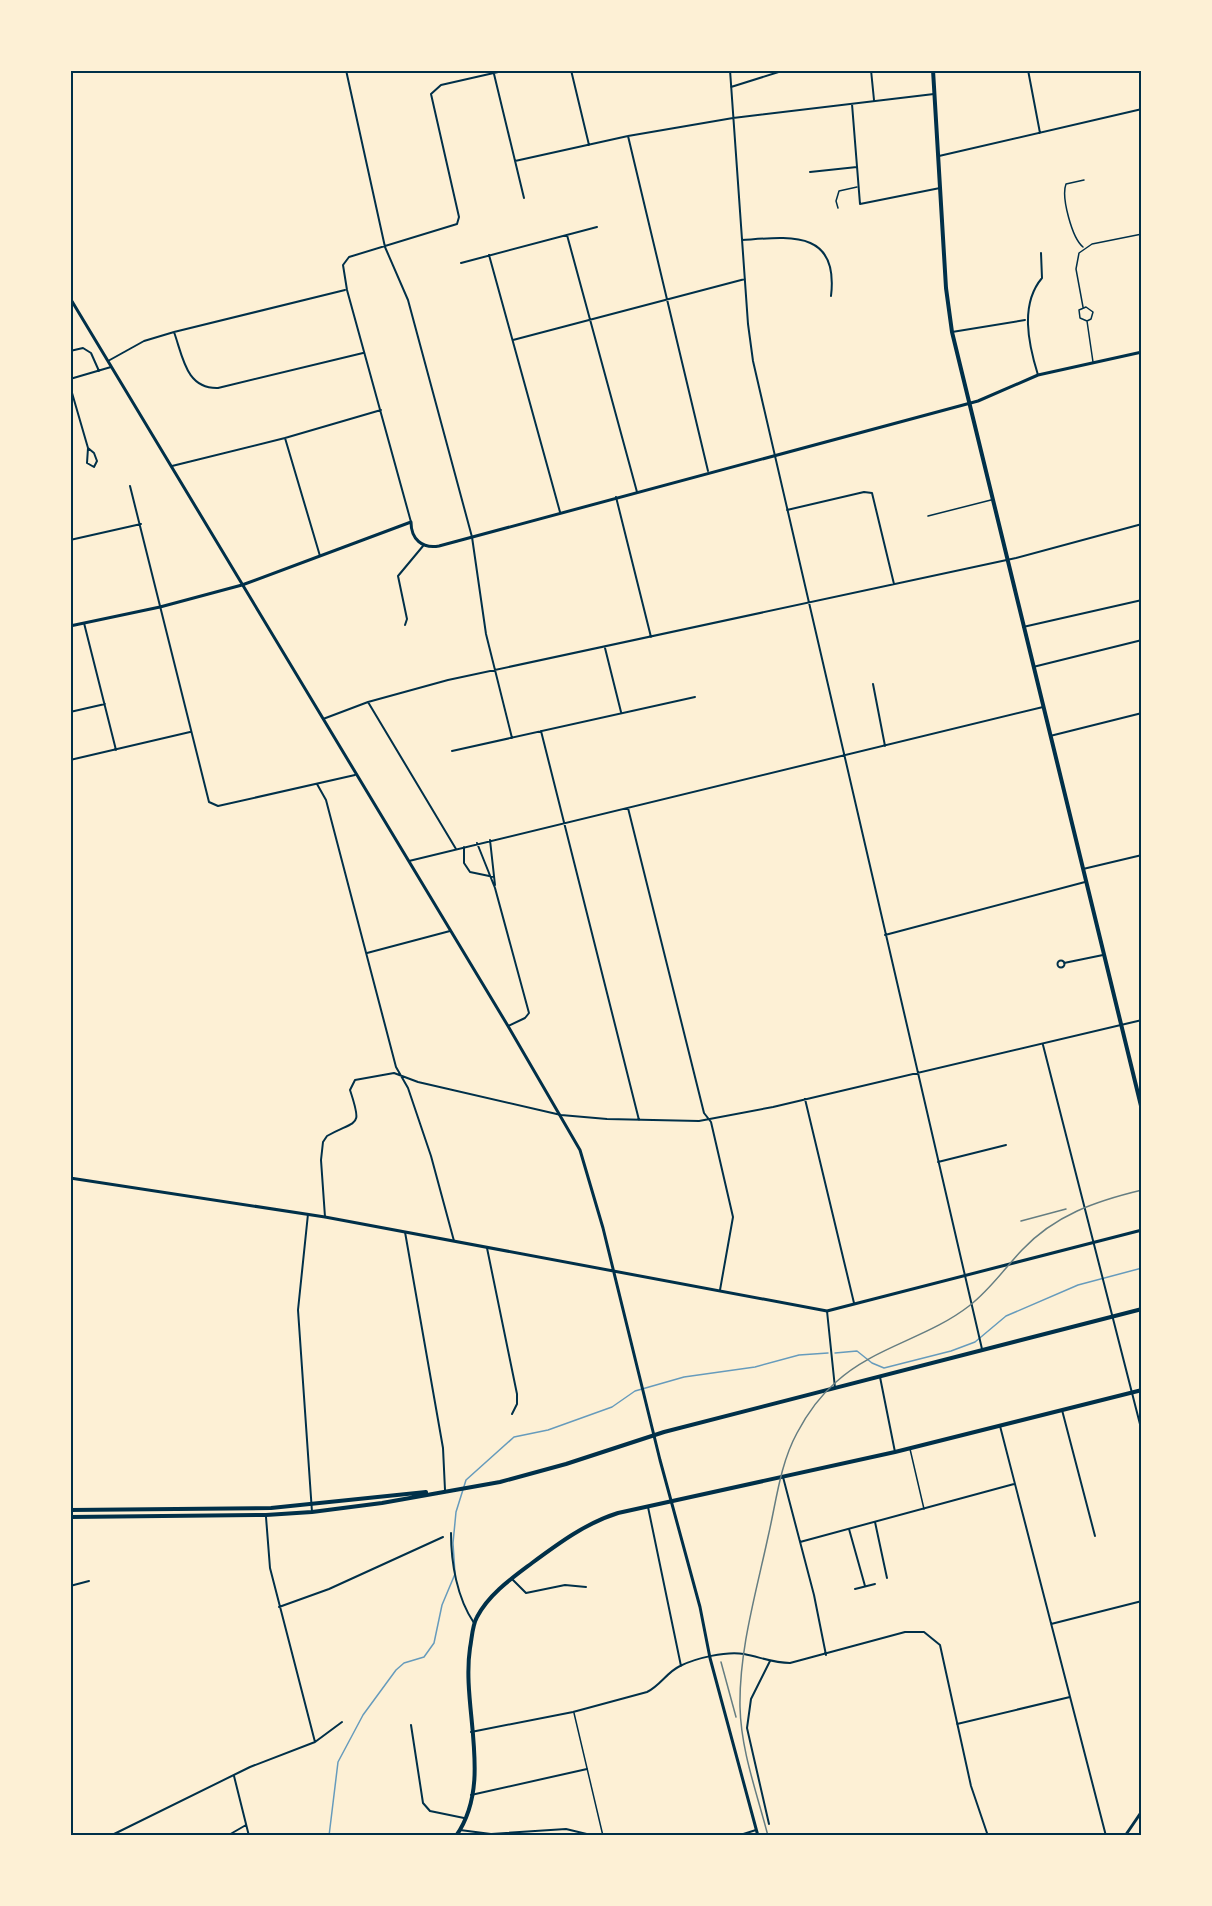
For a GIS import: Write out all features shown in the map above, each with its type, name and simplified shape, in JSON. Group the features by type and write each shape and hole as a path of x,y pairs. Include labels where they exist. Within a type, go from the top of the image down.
{"main road":[{"path":"933,70 952,332 1142,1110"},
{"path":"70,1517 266,1515 312,1512 391,1502 445,1490 488,1484 539,1472 654,1436 1142,1309"},
{"path":"456,1836 471,1795 474,1766 469,1655 474,1623 483,1607 512,1579 570,1536 601,1518 895,1452 1142,1390"},
{"path":"70,1510 242,1509 419,1492 430,1493"}],"street":[{"path":"346,70 385,247 408,300 472,537 484,625 512,738"},
{"path":"507,70 441,85 431,94 459,217 457,224 390,243 385,247 346,259 343,270 413,534 423,546 432,547 472,537 708,471 968,403 1038,375 1142,352"},
{"path":"571,70 589,145"},
{"path":"730,70 750,346 773,454 810,602 843,757 982,1349"},
{"path":"731,87 784,70"},
{"path":"870,70 874,101"},
{"path":"1028,70 1040,133"},
{"path":"494,74 524,198"},
{"path":"515,161 628,136 733,118 934,94"},
{"path":"852,104 860,204 940,188"},
{"path":"939,156 1142,109"},
{"path":"628,136 708,471"},
{"path":"810,172 857,167"},
{"path":"461,263 597,227"},
{"path":"567,234 637,492"},
{"path":"742,240 797,238 814,243 828,262 831,296"},
{"path":"1038,375 1025,320 1035,285 1042,278 1041,254"},
{"path":"489,255 560,512"},
{"path":"513,340 745,279"},
{"path":"108,361 144,341 174,332 347,290"},
{"path":"70,298 508,1026 561,1115 583,1158 700,1607 710,1658 758,1836"},
{"path":"952,332 1025,320"},
{"path":"174,332 188,371 197,384 205,388 219,388 364,353"},
{"path":"70,351 83,348 91,353 99,371"},
{"path":"70,379 111,367"},
{"path":"70,386 88,448 87,463 94,467 97,464 96,456 88,448"},
{"path":"171,466 285,438 381,410"},
{"path":"285,438 320,556"},
{"path":"130,486 206,795 213,806 356,775"},
{"path":"787,510 864,492 872,493 894,584"},
{"path":"616,497 651,637"},
{"path":"70,626 160,607 242,585 411,522"},
{"path":"70,540 141,524"},
{"path":"323,719 368,702 494,670 605,648 1006,560 1142,524"},
{"path":"405,625 407,620 398,576 423,546"},
{"path":"1023,627 1142,600"},
{"path":"84,623 116,750"},
{"path":"1033,667 1142,640"},
{"path":"605,648 621,712"},
{"path":"873,684 885,746"},
{"path":"452,751 695,697"},
{"path":"368,702 456,849"},
{"path":"70,712 105,704"},
{"path":"409,861 1043,707"},
{"path":"1050,736 1142,713"},
{"path":"541,731 639,1120"},
{"path":"70,760 190,732"},
{"path":"317,784 326,800 399,1075 408,1088 431,1156 454,1241"},
{"path":"628,808 704,1113 709,1120 733,1217 719,1291"},
{"path":"490,840 495,888 529,1013 525,1018 508,1026"},
{"path":"477,843 493,878"},
{"path":"464,847 464,863 470,872 493,878"},
{"path":"1083,869 1142,855"},
{"path":"885,935 1086,881"},
{"path":"367,953 450,931"},
{"path":"1064,963 1103,954"},
{"path":"324,1217 322,1146 327,1136 349,1128 356,1120 351,1084 355,1080 394,1073 418,1083 561,1115 639,1120 709,1120 1142,1020"},
{"path":"1043,1044 1142,1431"},
{"path":"804,1099 854,1303"},
{"path":"938,1162 1006,1145"},
{"path":"70,1178 308,1214 827,1311 1142,1230"},
{"path":"308,1214 298,1310 312,1512"},
{"path":"405,1232 443,1448 445,1490"},
{"path":"487,1247 517,1394 518,1404 512,1414"},
{"path":"827,1311 835,1388"},
{"path":"880,1377 895,1452"},
{"path":"1062,1410 1095,1536"},
{"path":"1000,1426 1106,1836"},
{"path":"783,1476 826,1655"},
{"path":"800,1542 1014,1484"},
{"path":"648,1507 681,1666"},
{"path":"266,1515 267,1554 315,1742"},
{"path":"875,1522 887,1578"},
{"path":"849,1529 865,1586"},
{"path":"451,1533 451,1551 459,1590 466,1611 474,1623"},
{"path":"279,1606 329,1589 443,1537"},
{"path":"512,1579 526,1593 565,1585 586,1587"},
{"path":"70,1586 89,1581"},
{"path":"855,1589 875,1584"},
{"path":"1051,1624 1142,1601"},
{"path":"471,1732 573,1712 647,1692 681,1666 710,1658 744,1654 770,1661 800,1662 910,1631 931,1636 940,1646 971,1786 988,1836"},
{"path":"770,1661 751,1699 747,1728 770,1824"},
{"path":"957,1724 1070,1697"},
{"path":"110,1836 234,1776 315,1742 342,1722"},
{"path":"411,1725 423,1803 430,1811 464,1818"},
{"path":"471,1795 587,1769"},
{"path":"234,1776 249,1836"},
{"path":"1125,1836 1142,1812"},
{"path":"227,1836 246,1825"},
{"path":"460,1830 491,1834 566,1829 596,1836"},
{"path":"737,1836 756,1830"}],"lane":[{"path":"1084,180 1066,184 1064,192 1074,237 1084,248"},
{"path":"838,208 836,201 839,190 858,187"},
{"path":"1087,321 1083,321 1078,314 1083,307 1076,269 1077,259 1084,248 1142,234"},
{"path":"1083,307 1093,312 1091,319 1087,321"},
{"path":"1087,321 1093,363"},
{"path":"928,516 992,500"},
{"path":"909,1448 924,1509"},
{"path":"573,1712 603,1836"}],"waterway":[{"path":"835,1353 857,1351 872,1363 884,1368 951,1351 975,1342 1006,1316 1078,1285 1142,1268"},
{"path":"329,1836 338,1762 363,1715 396,1670 404,1663 424,1657 434,1643 442,1605 455,1574 453,1543 456,1512 466,1480 514,1437 548,1430 612,1407 635,1391 684,1377 755,1367 799,1355 828,1353"}],"railway":[{"path":"768,1836 743,1740 740,1686 749,1622 779,1484 786,1458 801,1426 814,1406 836,1382 867,1360 936,1326 969,1306 1022,1250 1048,1227 1077,1211 1108,1199 1142,1190"},
{"path":"1021,1221 1066,1209"},
{"path":"721,1662 736,1717"}]}
